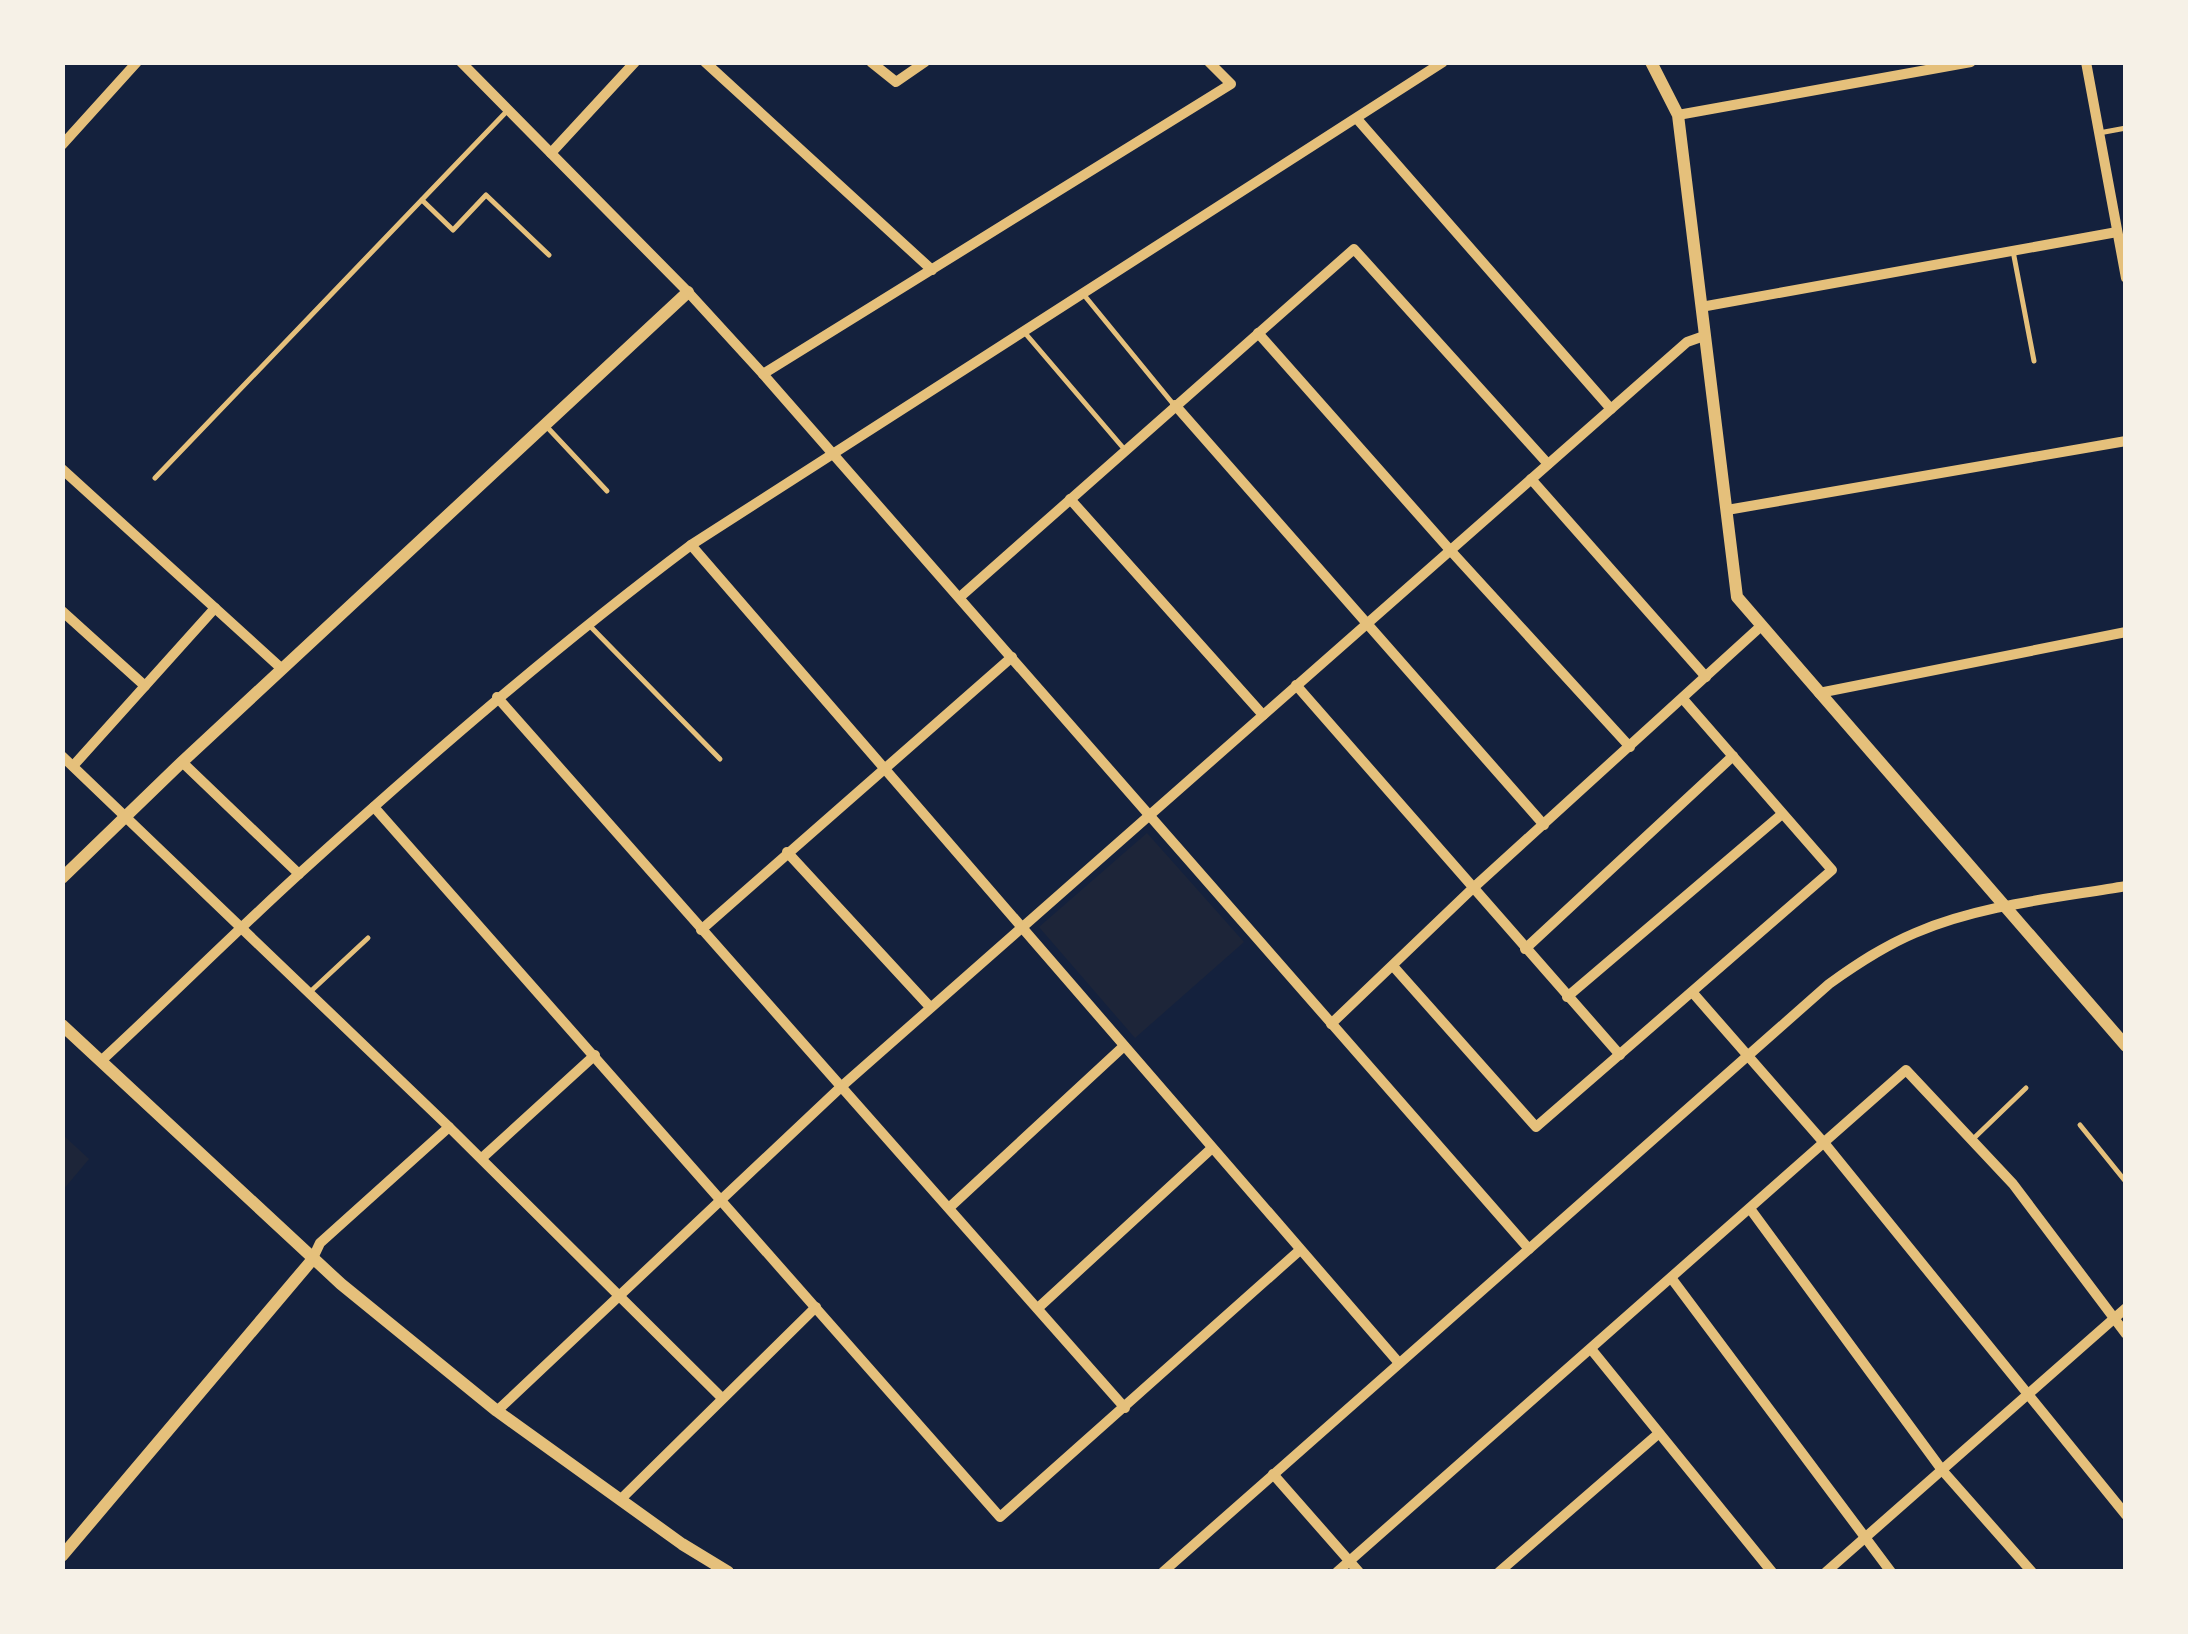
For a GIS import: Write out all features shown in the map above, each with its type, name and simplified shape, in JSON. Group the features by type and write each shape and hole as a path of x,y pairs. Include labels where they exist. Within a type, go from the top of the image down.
{"street":[{"path":"62,145 138,62"},
{"path":"461,62 688,292 763,374 1529,1249"},
{"path":"551,153 636,62"},
{"path":"871,62 896,82 924,62"},
{"path":"763,374 1231,84 1209,62"},
{"path":"100,1061 299,874 497,697 691,544 1444,62"},
{"path":"1652,62 1678,116 1738,597 2126,1046"},
{"path":"1678,116 1971,62"},
{"path":"2086,62 2126,278"},
{"path":"708,63 932,270"},
{"path":"1358,120 1611,409"},
{"path":"1701,307 2117,232"},
{"path":"960,598 1354,249 1548,464"},
{"path":"62,878 688,292"},
{"path":"1258,333 1630,746"},
{"path":"497,1411 618,1294 930,1007 1687,342 1704,336"},
{"path":"1175,406 1544,825"},
{"path":"1727,510 2126,441"},
{"path":"62,469 282,669"},
{"path":"1531,479 1706,677"},
{"path":"1070,500 1263,715"},
{"path":"691,544 1399,1363"},
{"path":"73,766 215,608"},
{"path":"62,611 145,686"},
{"path":"1331,1024 1760,627"},
{"path":"1818,694 2126,632"},
{"path":"701,930 1012,657"},
{"path":"1296,686 1620,1056"},
{"path":"497,697 1125,1408"},
{"path":"1393,966 1536,1127 1832,870 1683,699"},
{"path":"62,756 482,1158 722,1398"},
{"path":"1525,948 1733,756"},
{"path":"182,762 299,874"},
{"path":"374,807 1000,1518 1300,1250"},
{"path":"1567,997 1782,814"},
{"path":"788,852 930,1007"},
{"path":"1163,1572 1829,984 1870,954 1918,931 2004,907 2126,886"},
{"path":"1693,993 1825,1144 2126,1516"},
{"path":"62,1025 312,1260 497,1411 728,1572"},
{"path":"950,1207 1124,1046"},
{"path":"482,1158 594,1055"},
{"path":"1337,1572 1906,1070 2014,1184 2126,1334"},
{"path":"62,1556 312,1260 320,1243 449,1127"},
{"path":"1038,1308 1211,1148"},
{"path":"1751,1210 1942,1470 2032,1572"},
{"path":"1672,1279 1890,1572"},
{"path":"620,1500 816,1307"},
{"path":"1826,1572 2126,1308"},
{"path":"1591,1349 1772,1572"},
{"path":"1499,1572 1658,1434"},
{"path":"1273,1474 1360,1572"}],"lane":[{"path":"156,478 508,110"},
{"path":"2099,133 2126,128"},
{"path":"422,200 453,230 486,196 549,256"},
{"path":"2013,251 2034,361"},
{"path":"1084,295 1175,406"},
{"path":"1025,332 1125,450"},
{"path":"545,425 607,491"},
{"path":"587,623 720,759"},
{"path":"310,992 368,938"},
{"path":"1972,1140 2026,1088"},
{"path":"2080,1125 2126,1182"}],"shaded area":[{"path":"1147,833 1244,942 1135,1038 1039,927"},
{"path":"63,1135 89,1159 62,1190"}]}
